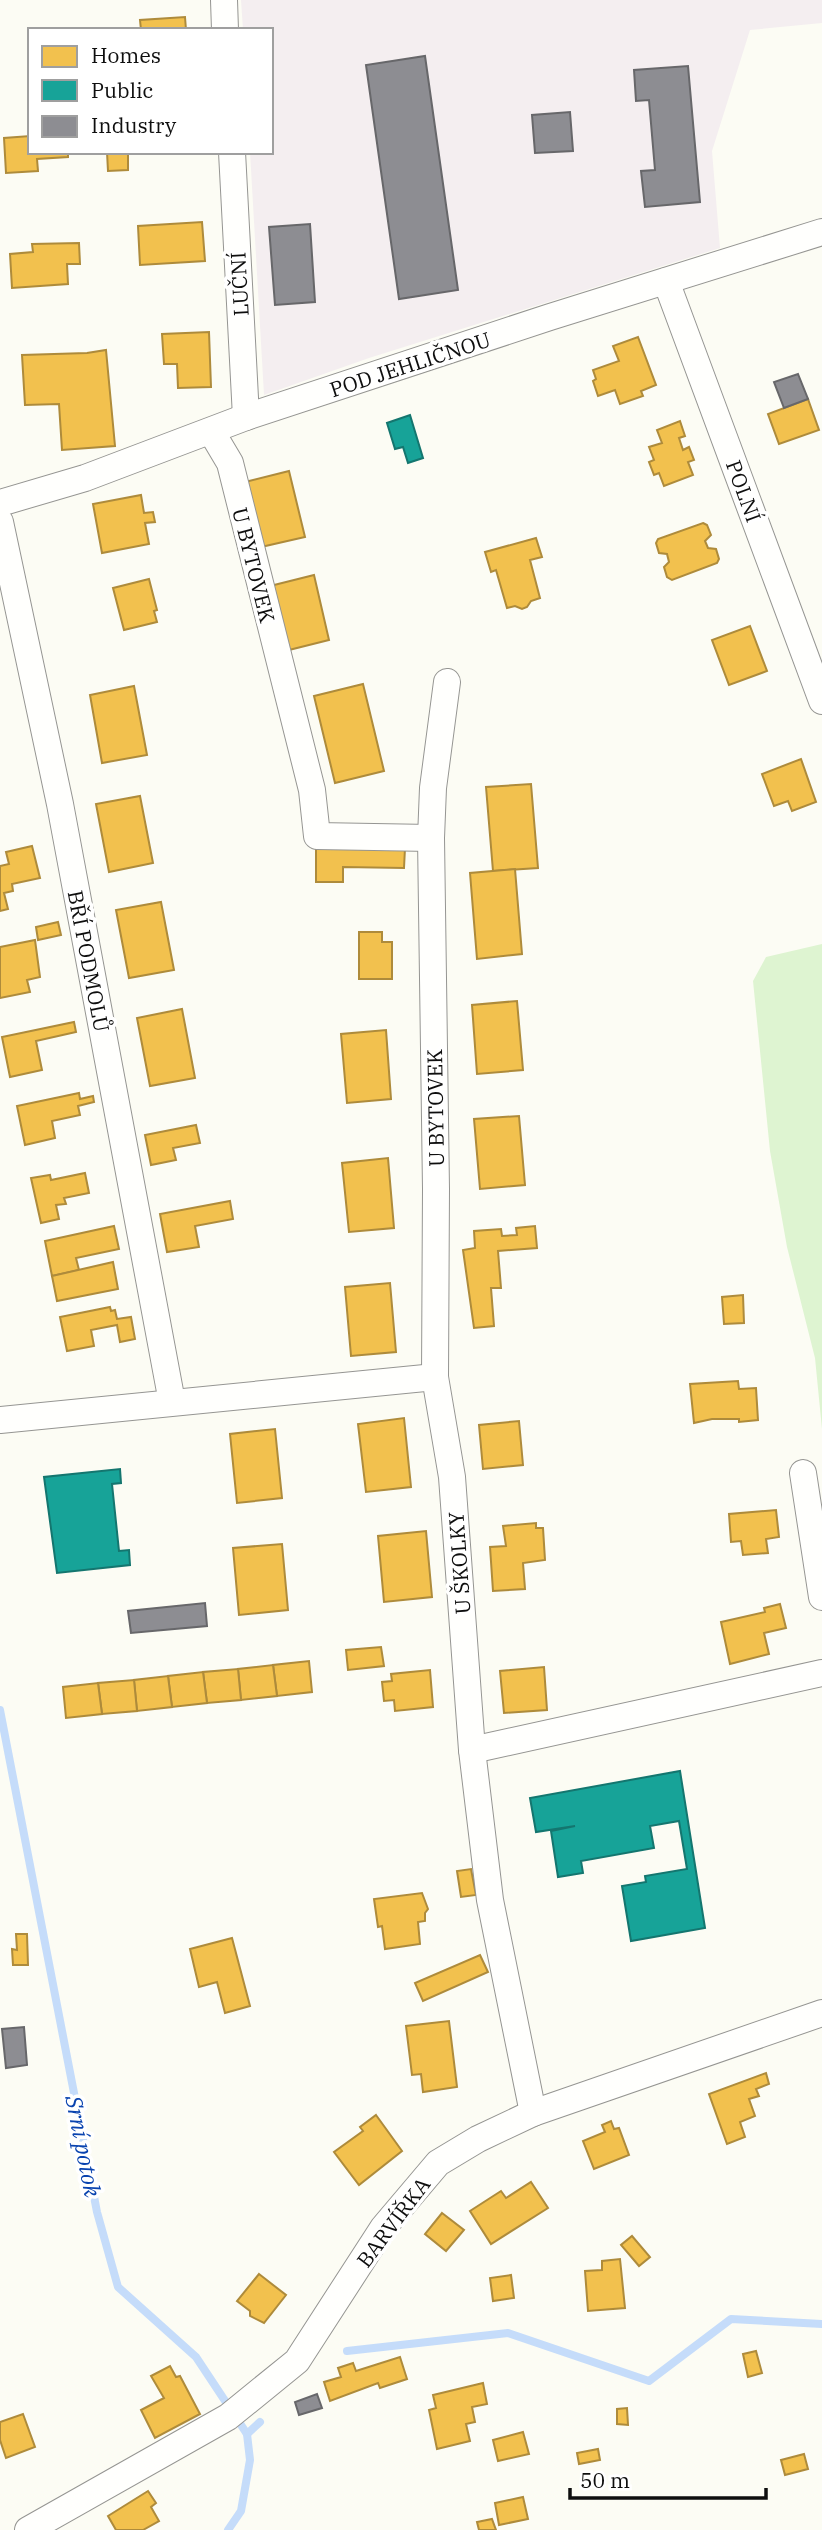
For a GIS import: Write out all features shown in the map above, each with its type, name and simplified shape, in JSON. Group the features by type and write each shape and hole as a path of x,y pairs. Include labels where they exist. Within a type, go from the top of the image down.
{"street":[{"path":"223,0 225,28"},
{"name":"LUČNÍ","path":"232,154 246,417"},
{"name":"POD JEHLIČNOU","path":"0,503 85,478 246,417 822,232"},
{"name":"POLNÍ","path":"666,281 822,701"},
{"name":"U BYTOVEK","path":"211,431 230,463 312,790 317,836 431,838"},
{"name":"BŘÍ PODMOLŮ","path":"0,522 60,804 172,1402"},
{"name":"U BYTOVEK","path":"435,1377 436,1189 431,838 433,788 447,682"},
{"path":"0,1420 435,1377"},
{"name":"U ŠKOLKY","path":"435,1377 452,1477 472,1750 490,1900 533,2113"},
{"path":"803,1473 822,1597"},
{"path":"472,1750 822,1673"},
{"name":"BARVÍŘKA","path":"28,2530 238,2409 297,2361 383,2228 438,2163 478,2139 533,2113 822,2013"}],"shaded area":[{"path":"241,0 822,0 822,23 750,30 712,151 720,248 369,358 264,395 250,154 273,154 273,28 243,28"}],"green space":[{"path":"822,944 822,1429 815,1358 787,1247 770,1151 753,981 766,957"}],"building: Homes":[{"path":"185,17 186,28 141,28 140,20"},
{"path":"28,136 28,154 68,154 68,157 37,159 38,171 6,173 4,138"},
{"path":"107,154 128,154 128,170 108,171"},
{"path":"202,222 205,261 140,265 138,226"},
{"path":"79,243 80,264 67,264 68,284 12,288 10,254 33,252 32,244"},
{"path":"209,332 211,387 178,388 177,364 164,364 162,334"},
{"path":"638,337 656,385 641,391 643,396 620,404 615,390 598,396 593,370 619,361 613,346"},
{"path":"106,350 115,446 62,450 59,404 25,405 22,355"},
{"path":"808,399 819,430 779,444 768,414"},
{"path":"680,421 685,436 679,438 683,450 689,447 694,460 688,462 693,475 664,486 659,473 654,475 649,462 654,460 649,447 662,443 657,430"},
{"path":"289,471 305,537 261,547 245,482"},
{"path":"141,495 144,513 153,512 155,522 145,523 149,544 102,553 93,504"},
{"path":"703,523 707,525 711,535 705,541 708,548 716,549 719,559 717,563 672,580 667,577 664,567 669,562 667,554 659,553 656,543 658,539"},
{"path":"536,538 542,557 530,560 540,598 531,601 522,609 515,606 507,608 496,570 491,572 485,552"},
{"path":"314,575 329,640 285,651 270,586"},
{"path":"149,579 157,610 154,611 157,622 124,630 113,588"},
{"path":"750,626 767,671 729,685 712,640"},
{"path":"363,684 384,771 335,783 314,696"},
{"path":"134,686 147,755 102,763 90,695"},
{"path":"801,759 816,802 792,811 788,801 774,806 762,774"},
{"path":"531,784 538,868 493,871 486,787"},
{"path":"140,796 153,863 109,872 96,804"},
{"path":"32,846 40,878 12,884 13,891 4,893 8,909 0,911 0,866 9,864 6,852"},
{"path":"316,846 405,848 404,868 343,867 343,882 316,882"},
{"path":"515,869 522,954 477,959 470,873"},
{"path":"161,902 174,970 129,978 116,910"},
{"path":"58,922 61,935 38,940 36,927"},
{"path":"359,932 382,932 382,942 392,942 392,979 359,979"},
{"path":"35,940 40,977 27,980 30,992 0,998 0,947"},
{"path":"517,1001 523,1070 477,1074 472,1005"},
{"path":"182,1009 195,1078 150,1086 137,1018"},
{"path":"74,1022 76,1032 36,1041 42,1070 10,1077 2,1037"},
{"path":"386,1030 391,1099 347,1103 341,1034"},
{"path":"79,1093 80,1099 93,1096 94,1102 78,1106 80,1115 52,1121 55,1138 25,1145 17,1106"},
{"path":"519,1116 525,1185 480,1189 474,1119"},
{"path":"196,1125 200,1143 173,1148 176,1160 151,1165 145,1135"},
{"path":"388,1158 394,1228 349,1232 342,1163"},
{"path":"85,1173 89,1193 64,1198 66,1204 56,1205 59,1219 41,1223 31,1178 50,1175 51,1180"},
{"path":"230,1201 233,1219 195,1226 199,1247 167,1252 160,1214"},
{"path":"114,1226 119,1249 76,1258 79,1270 52,1276 45,1241"},
{"path":"535,1226 537,1248 498,1251 501,1288 491,1288 494,1326 474,1328 463,1250 475,1248 474,1231 501,1229 502,1236 517,1235 516,1228"},
{"path":"113,1262 118,1289 57,1301 52,1276"},
{"path":"390,1283 396,1352 351,1356 345,1287"},
{"path":"743,1295 744,1323 724,1324 722,1297"},
{"path":"110,1307 111,1311 115,1310 117,1319 131,1317 135,1339 120,1342 117,1325 91,1330 94,1346 67,1351 60,1317"},
{"path":"738,1381 739,1389 756,1388 758,1420 739,1422 739,1419 712,1419 694,1423 690,1384"},
{"path":"404,1418 411,1487 366,1492 358,1424"},
{"path":"519,1421 523,1465 483,1469 479,1425"},
{"path":"275,1429 282,1498 237,1503 230,1434"},
{"path":"776,1510 779,1537 766,1539 768,1553 743,1555 741,1541 731,1542 729,1514"},
{"path":"536,1523 536,1528 543,1528 545,1560 523,1563 525,1589 493,1591 490,1547 506,1546 503,1526"},
{"path":"426,1531 432,1597 384,1602 378,1536"},
{"path":"282,1544 288,1610 239,1615 233,1548"},
{"path":"780,1604 786,1628 764,1633 769,1654 730,1664 721,1622 765,1612 764,1608"},
{"path":"381,1647 384,1666 348,1670 346,1650"},
{"path":"309,1661 312,1692 277,1696 273,1665"},
{"path":"273,1665 277,1696 241,1700 238,1669"},
{"path":"544,1667 547,1710 504,1713 500,1671"},
{"path":"238,1669 241,1700 207,1703 203,1672"},
{"path":"430,1670 433,1707 395,1711 394,1700 384,1701 382,1682 392,1681 391,1674"},
{"path":"203,1672 207,1703 172,1707 168,1676"},
{"path":"168,1676 172,1707 137,1711 134,1680"},
{"path":"134,1680 137,1711 102,1714 98,1683"},
{"path":"98,1683 102,1714 66,1718 63,1687"},
{"path":"471,1869 476,1895 461,1897 457,1871"},
{"path":"422,1893 428,1909 425,1921 418,1922 420,1944 385,1949 382,1926 378,1927 374,1899"},
{"path":"16,1934 27,1934 28,1965 13,1965 12,1949 17,1950"},
{"path":"232,1938 250,2006 225,2013 217,1982 199,1987 190,1949"},
{"path":"480,1955 488,1972 423,2001 415,1983"},
{"path":"449,2021 457,2087 423,2092 421,2074 412,2075 406,2026"},
{"path":"766,2073 769,2084 756,2089 759,2096 749,2099 755,2116 740,2122 745,2137 727,2144 709,2094"},
{"path":"376,2115 402,2151 359,2185 334,2152 363,2131 360,2127"},
{"path":"611,2121 614,2129 619,2128 629,2155 594,2169 583,2141 605,2132 602,2125"},
{"path":"531,2182 548,2208 491,2244 470,2211 501,2191 506,2198"},
{"path":"442,2213 464,2230 446,2251 425,2234"},
{"path":"632,2236 650,2257 639,2266 621,2245"},
{"path":"620,2259 625,2308 588,2311 585,2271 602,2270 602,2261"},
{"path":"259,2274 286,2295 264,2323 250,2316 250,2311 237,2301"},
{"path":"511,2275 514,2298 493,2301 490,2278"},
{"path":"756,2351 762,2373 748,2377 743,2354"},
{"path":"400,2357 407,2379 380,2388 378,2383 330,2401 324,2382 341,2377 338,2368 353,2363 356,2371"},
{"path":"170,2366 176,2377 180,2376 200,2414 155,2438 141,2410 164,2398 151,2376"},
{"path":"483,2383 487,2404 472,2407 475,2422 466,2424 470,2441 437,2449 429,2410 436,2408 433,2395"},
{"path":"627,2408 628,2425 617,2424 617,2409"},
{"path":"23,2414 35,2447 6,2458 0,2440 0,2422"},
{"path":"523,2432 529,2454 498,2461 493,2440"},
{"path":"598,2449 600,2460 579,2464 577,2453"},
{"path":"804,2454 808,2469 785,2475 781,2460"},
{"path":"148,2491 156,2503 151,2507 159,2521 143,2530 116,2530 108,2516"},
{"path":"523,2497 528,2519 499,2525 495,2503"},
{"path":"492,2519 496,2530 479,2530 477,2522"}],"building: Public":[{"path":"410,415 423,458 408,463 403,447 395,449 387,423"},
{"path":"120,1469 121,1483 112,1484 119,1551 129,1550 130,1565 57,1573 44,1477"},
{"path":"680,1771 705,1928 631,1941 622,1886 646,1882 645,1876 687,1869 679,1821 650,1826 654,1848 581,1861 583,1873 558,1877 551,1831 575,1826 536,1832 530,1798"}],"building: Industry":[{"path":"425,56 458,290 399,299 366,65"},
{"path":"688,66 700,202 645,207 641,171 655,170 649,100 636,101 634,70"},
{"path":"570,112 573,151 535,153 532,115"},
{"path":"310,224 315,302 275,305 269,227"},
{"path":"798,374 808,399 784,408 774,382"},
{"path":"205,1603 207,1626 131,1633 128,1611"},
{"path":"24,2027 27,2065 6,2068 2,2029"},
{"path":"317,2394 322,2408 299,2415 295,2402"}],"waterway":[{"name":"Srní potok","path":"0,1710 97,2212 118,2287 196,2357 247,2434 250,2460 241,2511 228,2530"},
{"path":"347,2351 508,2333 649,2381 731,2319 822,2324"},
{"path":"247,2434 260,2422"}]}
